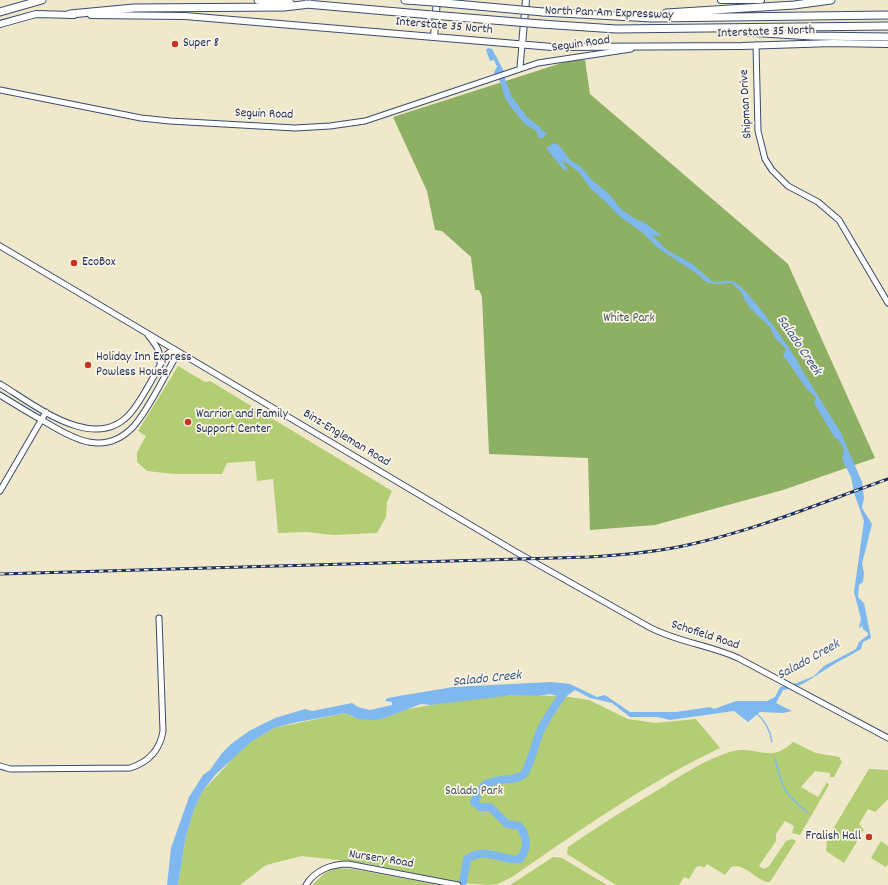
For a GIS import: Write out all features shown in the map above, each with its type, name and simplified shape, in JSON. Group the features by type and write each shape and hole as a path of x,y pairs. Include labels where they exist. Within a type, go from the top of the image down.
{"highway":[{"path":"0,12 42,0"},
{"name":"North Pan Am Expressway","path":"258,0 616,29 888,26"},
{"name":"North Pan Am Expressway","path":"408,0 618,17 652,18 888,15"},
{"path":"618,17 794,5 831,0"},
{"path":"70,14 134,8 284,7 310,4"},
{"path":"709,29 812,36 888,37"}],"main road":[{"path":"522,45 526,0"},
{"path":"721,0 761,0"},
{"path":"434,37 435,1"},
{"name":"Interstate 35 North","path":"0,24 36,14 185,16 522,45 592,48 833,43 888,44"}],"street":[{"path":"520,67 522,45"},
{"name":"Shipman Drive","path":"756,45 758,131 765,159 772,170 788,186 820,203 839,220 888,304"},
{"name":"Seguin Road","path":"0,90 164,120 309,128 365,121 520,67 554,59 645,47"},
{"name":"Binz-Engleman Road","path":"0,246 527,558 642,623"},
{"path":"146,333 158,348 161,356 160,365"},
{"path":"0,384 70,425 81,428 98,429 115,424 133,410 166,355 174,349"},
{"path":"0,395 72,438 82,442 98,443 115,440 128,431 139,419 174,360 174,349"},
{"path":"0,491 46,412"},
{"path":"0,766 10,769 130,768 148,760 162,741 163,731 159,618"},
{"name":"Schofield Road","path":"642,623 670,637 714,649 738,658 888,738"},
{"name":"Nursery Road","path":"306,885 309,880 322,870 336,865 348,864 458,885"}],"green space":[{"name":"White Park","path":"571,60 585,60 590,94 788,264 875,458 783,490 655,525 590,530 588,458 489,454 482,297 479,290 475,290 471,257 442,231 435,230 427,191 393,117"},
{"path":"178,366 205,382 210,381 392,491 387,502 386,517 377,533 333,535 307,532 278,533 273,479 257,481 255,461 227,463 222,474 174,474 147,471 137,462 137,452 146,436 138,431"},
{"name":"Salado Park","path":"513,695 563,696 589,700 628,719 655,723 696,719 720,748 639,792 512,877 498,884 488,885 462,883 364,863 302,856 266,865 240,885 178,885 186,836 194,810 202,792 237,754 251,742 274,728 346,713 358,719 385,718 408,709 460,700"},
{"path":"793,742 816,753 839,757 842,762 834,777 830,777 830,773 815,771 801,787 818,797 827,782 829,785 800,835 792,833 794,826 785,821 776,834 776,841 759,866 764,869 769,866 786,841 792,839 796,841 770,882 760,879 741,867 731,867 725,875 707,864 704,868 701,866 696,867 689,879 684,877 679,885 616,885 567,854 568,847 590,832 680,776 711,759 739,750 776,753"},
{"path":"869,769 888,770 888,799 875,812 868,809 859,824 864,830 844,863 826,851 827,839"},
{"path":"881,841 888,846 888,864 886,867 871,858"},
{"path":"553,857 562,858 607,885 510,885"},
{"path":"337,868 352,869 439,885 312,885 325,873"}],"water":[{"path":"488,48 492,49 506,75 505,79 512,97 527,117 541,128 541,130 547,133 543,138 539,138 536,131 525,124 505,98 500,81 496,78 494,72 497,67 494,60 490,61 486,50"},
{"path":"554,143 559,145 570,160 581,167 591,179 609,194 621,209 637,220 644,222 662,236 652,235 667,250 691,263 713,282 731,281 741,287 750,296 791,351 841,433 862,482 864,498 862,508 872,524 862,564 864,573 863,582 859,585 858,597 864,603 871,638 863,642 861,649 807,682 796,687 783,690 776,703 792,711 783,713 760,712 748,722 734,711 670,720 657,717 630,717 612,703 590,698 575,690 564,698 550,694 537,696 513,695 431,705 421,704 385,718 373,720 358,719 346,713 274,728 251,742 216,774 202,792 194,810 186,836 178,885 167,885 171,848 189,797 203,775 210,770 222,753 231,744 249,731 275,718 305,709 312,711 352,703 358,707 370,710 392,705 392,702 385,701 387,698 453,687 551,682 570,684 597,697 605,695 630,712 676,712 710,707 714,709 736,701 767,701 775,697 780,687 797,683 814,676 824,666 856,649 859,642 868,635 868,633 863,629 862,625 860,628 859,627 861,619 854,592 864,521 854,493 851,477 842,459 844,450 814,403 816,397 811,393 783,356 786,349 775,338 770,327 750,308 742,293 732,283 714,284 706,282 699,275 658,248 643,233 618,215 592,190 579,172 562,160 568,171 563,169 546,148"}],"waterway":[{"path":"463,882 467,859 474,855 487,854 513,859 520,859 523,855 526,842 524,834 519,826 507,824 490,807 480,807 474,802 484,785 491,782 517,778 524,774 537,738 548,716 566,689"},
{"path":"756,713 767,726 772,742"},
{"path":"775,758 785,790 808,813"}],"railway":[{"path":"0,574 589,557 640,553 692,544 742,531 888,479"}],"place":[{"name":"Super 8","path":"175,44"},
{"name":"EcoBox","path":"74,263"},
{"name":"Holiday Inn Express Powless House","path":"88,365"},
{"name":"Warrior and Family Support Center","path":"188,422"},
{"name":"Fralish Hall","path":"869,837"}],"water label":[{"name":"Salado Creek","path":"798,346"},
{"name":"Salado Creek","path":"809,661"},
{"name":"Salado Creek","path":"487,680"}]}
